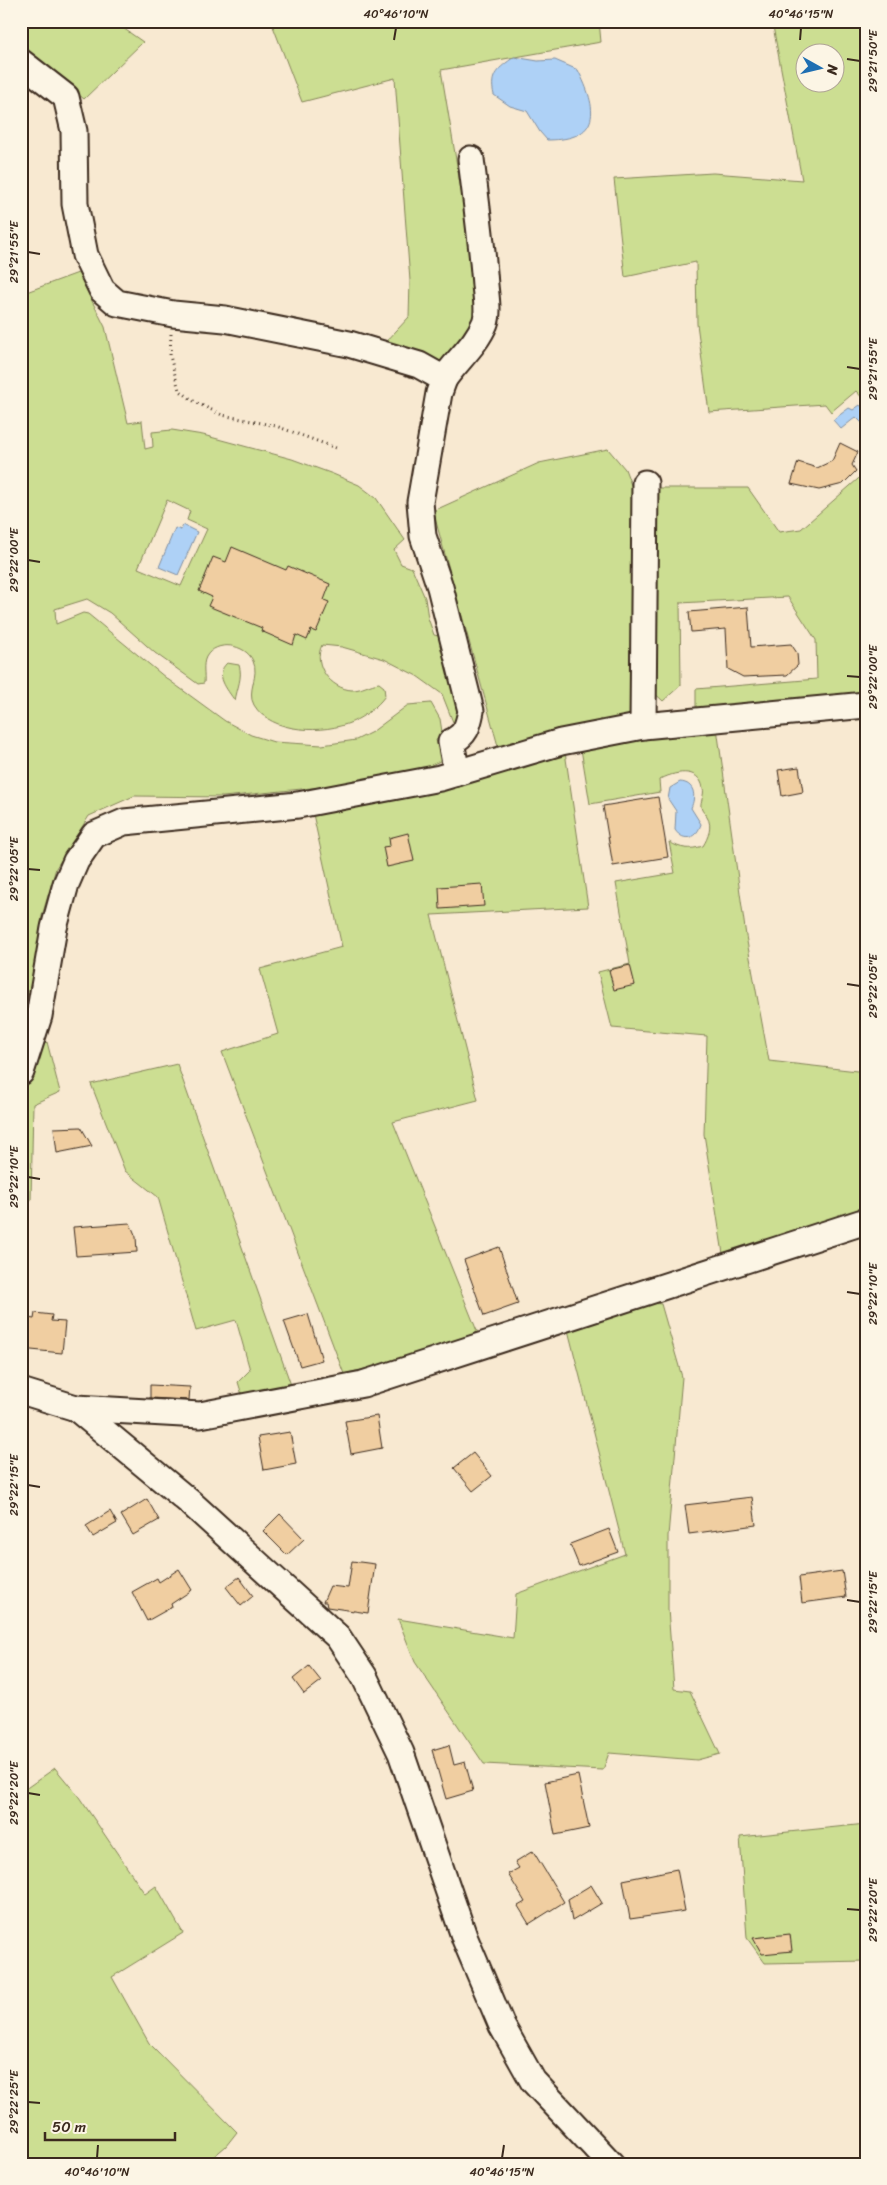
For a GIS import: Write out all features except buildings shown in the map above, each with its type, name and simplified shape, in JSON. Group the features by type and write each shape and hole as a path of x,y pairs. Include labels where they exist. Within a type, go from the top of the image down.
{"street":[{"path":"21,62 66,97 74,131 75,204 85,254 102,290 117,303 173,314 225,319 348,344 419,365 444,379"},
{"path":"457,773 450,742 459,738 468,729 471,711 440,587 422,536 420,502 439,393 444,379 455,362 467,351 485,322 486,305 481,225 471,159"},
{"path":"643,726 645,483"},
{"path":"21,1072 40,1016 54,928 66,884 76,861 94,835 124,822 298,805 457,773 561,742 643,726 866,705"},
{"path":"21,1391 76,1408 200,1415 363,1384 866,1221"},
{"path":"76,1408 192,1504 338,1637 364,1676 401,1753 465,1939 502,2026 534,2081 611,2164"}],"path":[{"path":"173,314 170,356 179,390 195,402 222,414 276,426 336,448"}],"green space":[{"path":"21,21 113,21 143,42 84,99 21,47"},
{"path":"271,21 599,21 601,42 441,70 479,297 478,325 447,361 429,360 385,343 409,317 410,281 395,78 302,102"},
{"path":"772,21 866,21 866,402 856,391 831,412 825,404 709,412 697,324 696,262 625,277 614,179 713,173 802,180"},
{"path":"78,273 105,327 128,423 142,421 145,449 153,447 152,432 172,430 203,435 292,459 359,485 376,498 405,540 394,550 401,564 412,568 425,598 428,618 434,635 439,636 463,719 453,722 442,694 417,676 384,659 342,647 322,645 320,660 322,668 325,675 331,681 344,689 352,690 379,683 384,687 385,696 366,714 341,726 314,730 285,726 273,722 262,715 254,705 251,694 255,667 249,655 244,651 231,646 223,646 211,651 205,660 204,683 198,684 155,653 110,613 87,599 55,609 56,624 83,613 88,614 166,678 225,721 251,735 274,742 322,745 356,740 372,732 408,705 431,703 440,719 443,738 436,740 442,760 427,767 331,786 223,797 134,796 89,816 56,868 42,916 34,971 21,1030 21,294","holes":["167,500 190,511 187,520 207,529 181,586 138,568"]},
{"path":"608,449 625,469 637,501 638,599 630,717 498,746 433,511 539,463"},
{"path":"866,472 866,693 696,708 696,689 817,679 816,640 788,597 680,603 681,685 663,701 650,689 650,488 748,488 779,532 801,529"},
{"path":"227,663 239,665 240,669 235,701 223,682 222,672"},
{"path":"717,728 746,936 769,1061 866,1072 866,1211 724,1260 704,1134 707,1036 612,1028 598,972 630,964 616,883 675,873 669,842 690,848 703,846 705,843 710,824 701,807 703,788 701,781 696,776 678,773 659,780 660,792 590,804 581,749"},
{"path":"565,752 588,907 431,915 478,1100 393,1122 479,1336 405,1359 344,1374 222,1052 278,1034 260,969 342,947 313,814 407,798"},
{"path":"47,1042 60,1092 33,1104 31,1200 21,1201 21,1088 35,1057"},
{"path":"177,1064 292,1388 243,1398 238,1382 250,1370 236,1320 196,1331 158,1197 125,1171 91,1084"},
{"path":"645,1302 661,1304 682,1377 668,1536 668,1609 674,1689 690,1691 720,1754 697,1760 609,1753 603,1770 484,1764 415,1662 398,1619 513,1638 516,1594 625,1554 568,1330"},
{"path":"55,1768 79,1797 145,1894 156,1886 183,1933 112,1977 149,2043 237,2132 226,2146 205,2164 162,2164 158,2158 152,2164 21,2164 21,1792"},
{"path":"866,1824 866,1961 765,1963 747,1938 740,1837"}],"water":[{"path":"514,57 538,61 555,60 578,70 585,84 591,109 591,120 586,128 578,135 565,139 547,140 527,111 510,106 494,95 493,82 496,73"},
{"path":"860,405 866,412 866,422 863,424 856,417 841,429 833,420 849,408 853,410"},
{"path":"183,525 197,532 178,575 159,567 175,528 181,530"},
{"path":"680,782 689,785 693,791 694,799 691,808 701,824 697,833 686,838 682,837 675,830 676,811 668,799 670,788"}]}
